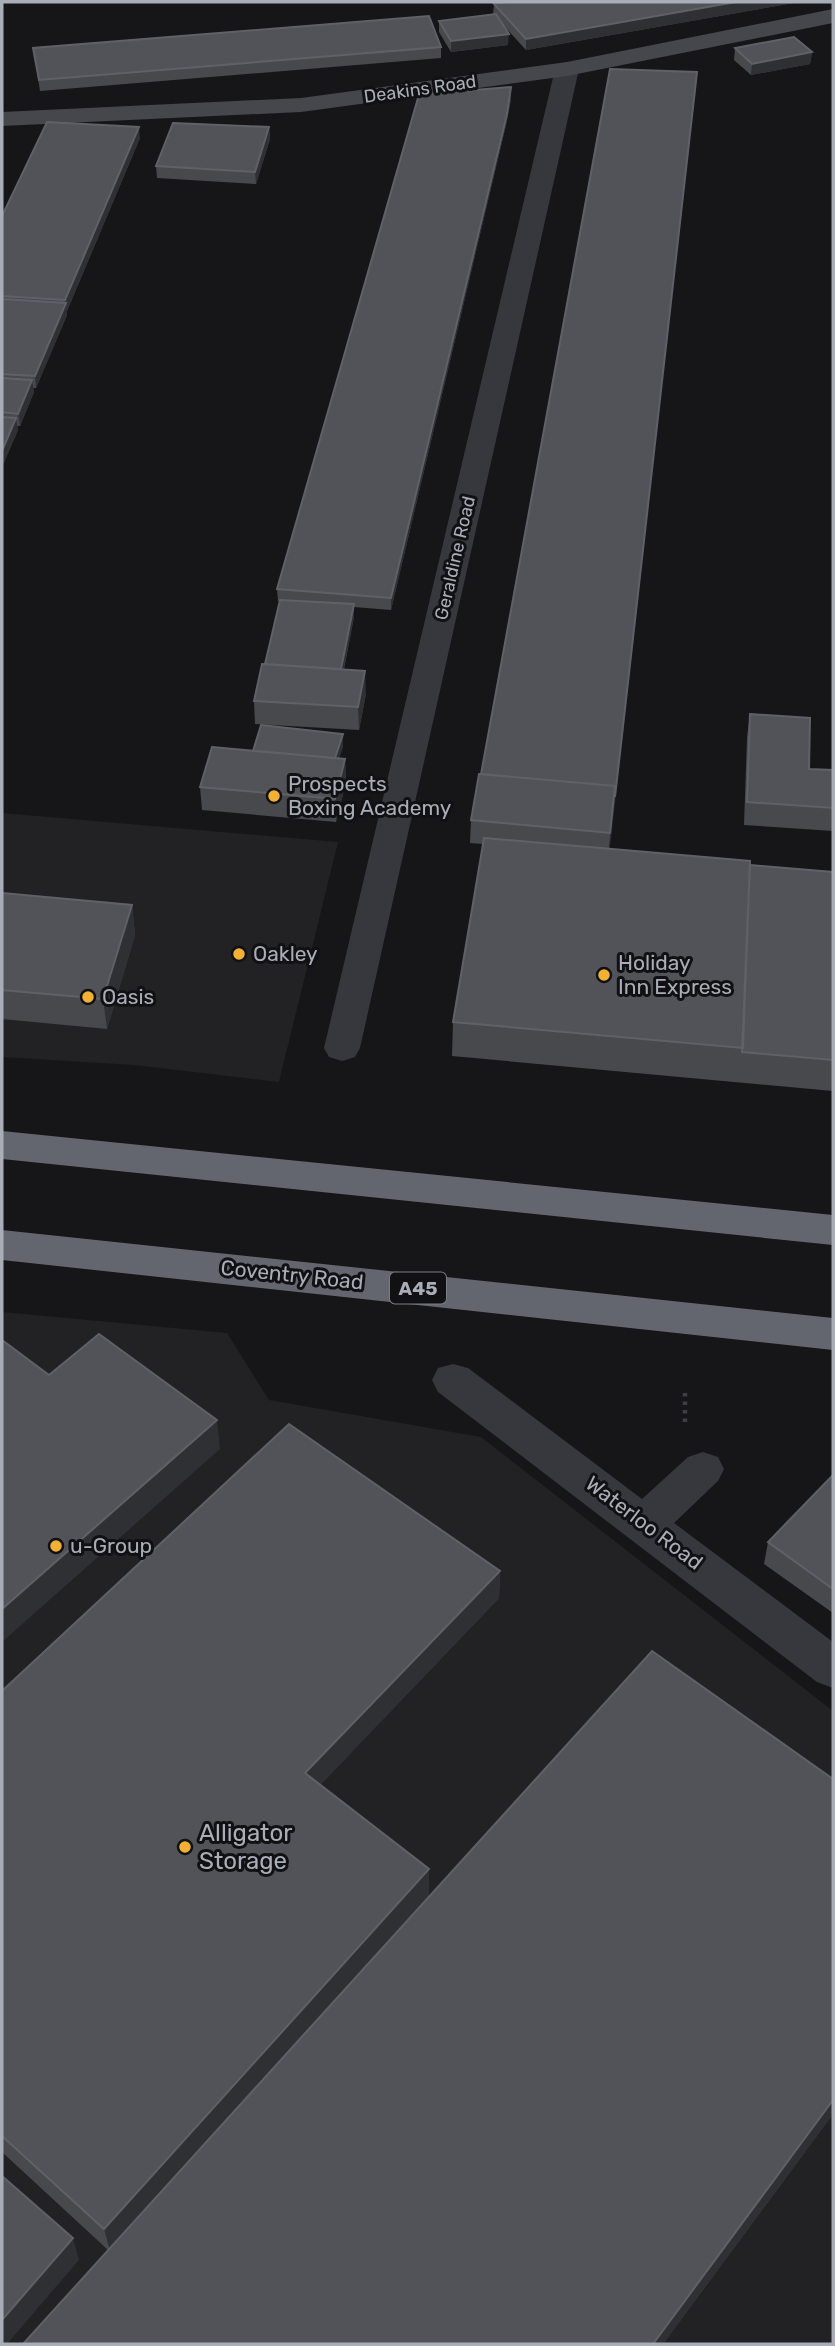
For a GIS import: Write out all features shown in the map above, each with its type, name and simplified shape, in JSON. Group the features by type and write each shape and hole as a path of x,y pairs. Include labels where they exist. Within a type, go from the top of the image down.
{"highway":[{"path":"2,1145 468,1190 833,1230"},
{"path":"764,1223 833,1251"},
{"name":"Coventry Road","path":"2,1245 833,1334"}],"street":[{"name":"Deakins Road","path":"2,119 301,105 567,69 833,16"},
{"name":"Geraldine Road","path":"342,1048 567,69"},
{"name":"Waterloo Road","path":"453,1380 646,1523 833,1668"},
{"path":"646,1523 703,1469"}],"shaded area":[{"path":"2,813 338,842 279,1082 134,1065 2,1057"},
{"path":"2,1312 227,1333 269,1400 481,1437 833,1711 833,2344 2,2344"}],"building":[{"path":"736,2 526,39 494,4"},
{"path":"496,14 509,34 451,41 439,21"},
{"path":"429,16 441,47 39,80 33,48"},
{"path":"794,37 812,52 752,64 735,48"},
{"path":"610,69 697,72 615,797 615,786 481,774"},
{"path":"511,87 507,114 391,598 277,589 418,98 427,94"},
{"path":"47,122 139,127 65,300 2,296 2,216"},
{"path":"173,123 269,127 255,172 156,166"},
{"path":"2,299 66,303 35,376 2,374"},
{"path":"2,378 32,380 18,414 2,412"},
{"path":"2,417 16,418 2,451"},
{"path":"280,600 354,604 341,669 265,664"},
{"path":"262,664 365,671 358,707 254,701"},
{"path":"750,714 810,718 809,769 833,770 833,808 747,802"},
{"path":"261,725 343,734 335,758 253,751"},
{"path":"212,747 345,759 335,799 200,787"},
{"path":"479,774 615,786 610,833 471,820"},
{"name":"Holiday Inn Express","path":"484,838 750,861 743,1048 453,1022"},
{"path":"750,865 833,872 833,1060 742,1052"},
{"path":"2,893 132,905 103,999 2,990"},
{"name":"u-Group","path":"99,1334 217,1420 2,1609 2,1340 49,1375"},
{"name":"Alligator Storage","path":"289,1424 500,1571 305,1773 429,1869 104,2229 2,2136 2,1691"},
{"path":"833,1475 833,1589 768,1542"},
{"path":"652,1651 833,1779 833,2100 653,2344 23,2344"},
{"path":"2,2176 73,2238 2,2320"}],"place":[{"name":"Prospects Boxing Academy","path":"274,796"},
{"name":"Oakley","path":"239,954"},
{"name":"Holiday Inn Express","path":"604,975"},
{"name":"Oasis","path":"88,997"},
{"name":"u-Group","path":"56,1546"},
{"name":"Alligator Storage","path":"185,1847"}]}
